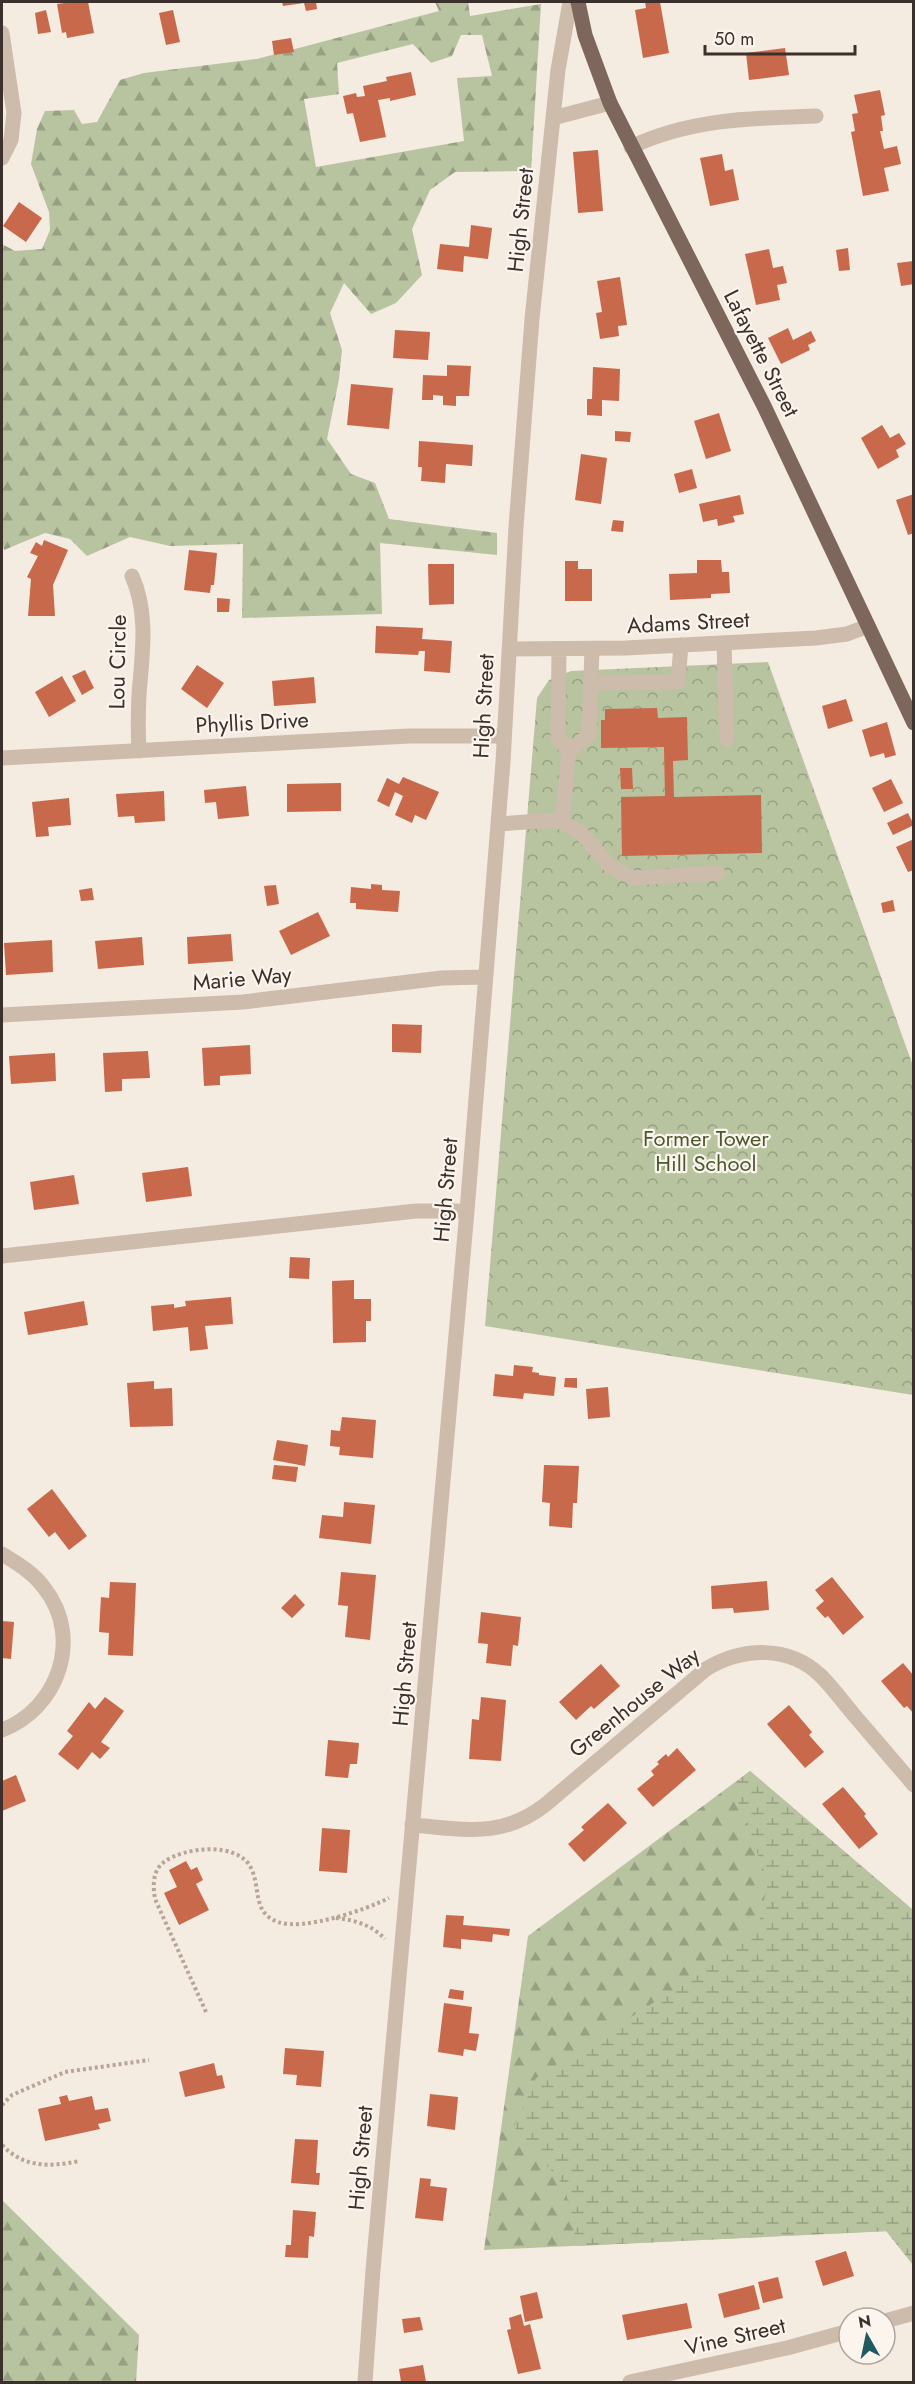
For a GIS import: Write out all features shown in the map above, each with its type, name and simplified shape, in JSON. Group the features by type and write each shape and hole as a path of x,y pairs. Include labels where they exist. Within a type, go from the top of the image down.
{"main road":[{"name":"Lafayette Street","path":"578,2 585,35 610,103 630,147 752,380 914,723"}],"street":[{"name":"High Street","path":"365,2382 498,824 527,379 553,118 561,49 570,2"},
{"path":"2,33 15,113 11,140 2,158"},
{"path":"553,118 610,103"},
{"path":"630,147 662,133 707,122 745,118 816,116"},
{"name":"Lou Circle","path":"132,576 139,595 143,620 139,751"},
{"name":"Adams Street","path":"509,649 592,649 837,636 868,626"},
{"path":"724,643 726,739"},
{"path":"591,683 678,682 681,645"},
{"path":"558,649 558,738 569,751"},
{"path":"562,822 569,751 589,735 592,649"},
{"name":"Phyllis Drive","path":"2,758 409,736 504,736"},
{"path":"498,824 556,820 562,822 581,833 610,867 633,878 718,873"},
{"name":"Marie Way","path":"2,1015 243,1002 442,978 485,977"},
{"path":"2,1256 416,1211 466,1211"},
{"path":"2,1554 27,1570 46,1590 58,1614 63,1641 61,1667 49,1691 31,1713 2,1730"},
{"name":"Greenhouse Way","path":"412,1825 485,1829 512,1825 524,1820 545,1805 706,1669 726,1658 748,1652 787,1655 815,1671 914,1785"},
{"path":"897,2318 914,2313"},
{"name":"Vine Street","path":"630,2382 787,2348 837,2334"}],"path":[{"path":"206,2012 155,1899 153,1881 159,1866 164,1862 185,1851 195,1849 228,1852 242,1858 251,1869 260,1907 269,1917 287,1924 332,1918 358,1911 406,1890"},
{"path":"332,1918 361,1923 374,1929 400,1955"},
{"path":"2,2105 12,2095 65,2072 149,2060"},
{"path":"2,2145 22,2161 35,2164 60,2165 79,2161"}],"green space":[{"path":"435,2 468,2 470,16 541,4 531,171 455,172 430,190 412,229 422,275 396,303 371,314 344,283 330,313 342,350 339,379 327,439 351,474 375,483 389,519 497,533 497,555 380,543 382,614 242,618 243,544 170,546 130,537 87,556 70,539 45,533 4,550 2,541 2,244 15,251 42,249 50,230 49,212 31,164 37,129 45,111 74,110 82,124 97,122 120,80 144,73 257,59 439,11","holes":["461,35 482,35 492,76 457,78 464,141 316,167 304,99 339,94 337,63 413,44 431,63 452,56"]},
{"name":"Former Tower Hill School","path":"768,662 913,1066 913,1395 485,1326 537,698 549,680 571,671"},
{"path":"750,1771 913,1910 913,2230 484,2250 528,1936"},
{"path":"750,1771 913,1910 913,2265 886,2231 577,2246 565,2187 514,2127 536,2078 678,1987 757,1932 768,1882 732,1785"},
{"path":"2,2200 139,2335 136,2382 2,2382"}],"building":[{"path":"88,2 94,33 67,38 66,32 62,33 57,4"},
{"path":"282,2 316,2 317,9 306,11 304,3 283,6"},
{"path":"645,2 660,2 669,53 643,58 635,10 646,8"},
{"path":"46,10 51,32 38,34 35,13"},
{"path":"173,10 180,42 166,45 159,13"},
{"path":"291,38 294,52 274,55 272,41"},
{"path":"785,48 789,75 749,80 746,53"},
{"path":"411,72 416,95 390,101 390,98 378,100 386,137 360,142 353,113 347,114 343,96 356,93 357,97 365,96 363,86 387,81 386,77"},
{"path":"880,90 885,115 881,116 883,131 880,131 884,149 897,146 901,164 884,168 889,191 863,196 851,132 855,131 852,114 858,113 854,95"},
{"path":"598,150 603,211 578,213 573,152"},
{"path":"722,154 725,171 733,169 739,200 710,206 700,158"},
{"path":"19,202 42,218 26,242 3,226"},
{"path":"471,225 492,228 488,259 464,256 463,272 437,269 440,244 469,247"},
{"path":"848,248 850,270 839,271 836,250"},
{"path":"769,249 773,268 783,266 787,283 777,285 780,300 756,305 745,254"},
{"path":"914,261 914,284 901,286 897,263"},
{"path":"620,277 627,325 618,326 619,336 600,339 596,313 602,312 597,281"},
{"path":"788,328 793,340 811,331 816,341 808,345 810,350 781,364 768,338"},
{"path":"395,330 430,332 428,360 393,358"},
{"path":"447,365 471,366 469,396 456,396 456,406 443,405 443,396 433,395 433,400 422,400 423,375 447,376"},
{"path":"593,367 620,369 619,401 602,400 602,416 587,415 587,399 592,399"},
{"path":"351,384 393,388 389,429 347,425"},
{"path":"719,413 731,451 706,459 694,421"},
{"path":"882,425 890,438 899,433 906,444 896,450 899,457 878,469 861,438"},
{"path":"615,431 631,432 630,442 615,441"},
{"path":"419,441 473,445 472,466 446,464 445,483 421,481 422,467 418,467"},
{"path":"581,454 607,458 601,504 575,500"},
{"path":"692,469 697,488 679,493 674,474"},
{"path":"914,494 914,533 908,535 896,500"},
{"path":"740,495 744,514 733,516 735,522 718,526 717,519 703,522 699,504"},
{"path":"613,520 624,521 623,532 611,531"},
{"path":"44,540 68,550 53,585 55,616 28,616 31,579 27,577 38,556 30,553 36,542 42,546"},
{"path":"189,550 217,553 214,585 211,585 210,593 184,590"},
{"path":"697,560 721,560 722,572 729,572 730,593 711,594 711,598 670,600 669,574 697,573"},
{"path":"565,561 578,561 578,569 592,569 592,601 565,601"},
{"path":"428,564 454,564 454,604 429,605"},
{"path":"217,598 230,599 229,612 217,612"},
{"path":"376,626 423,628 422,639 452,641 450,673 424,671 425,651 419,651 418,655 375,653"},
{"path":"197,665 224,683 207,708 181,689"},
{"path":"85,670 94,688 82,695 72,676"},
{"path":"62,676 76,701 49,717 35,692"},
{"path":"314,677 316,703 274,706 272,681"},
{"path":"846,699 853,721 828,729 822,706"},
{"path":"657,708 658,718 687,717 688,760 673,761 674,797 761,795 762,853 622,856 621,797 665,796 664,747 601,748 601,720 605,720 605,709"},
{"path":"887,722 896,755 885,758 884,753 870,757 862,730"},
{"path":"620,768 632,768 633,789 621,789"},
{"path":"403,777 439,792 426,820 415,815 412,823 395,815 403,796 395,792 389,807 377,801 387,778 399,784"},
{"path":"891,779 903,803 884,812 872,788"},
{"path":"341,783 341,811 287,812 287,784"},
{"path":"246,786 249,816 218,819 216,802 205,803 204,790"},
{"path":"164,791 165,821 135,823 134,816 118,817 116,794"},
{"path":"69,798 71,825 48,827 49,836 36,837 32,802"},
{"path":"908,813 914,825 893,835 887,823"},
{"path":"914,839 914,870 908,872 896,847"},
{"path":"371,884 382,885 382,890 400,891 398,912 356,909 356,903 350,903 351,887 371,889"},
{"path":"276,885 279,904 267,906 264,886"},
{"path":"92,888 94,900 81,901 79,890"},
{"path":"893,900 895,911 883,913 881,903"},
{"path":"318,912 330,936 291,955 279,931"},
{"path":"231,934 233,961 188,964 187,937"},
{"path":"142,937 144,965 98,969 95,941"},
{"path":"52,940 53,972 6,975 4,943"},
{"path":"392,1024 422,1025 421,1053 392,1052"},
{"path":"250,1045 251,1074 220,1076 220,1085 204,1086 202,1048"},
{"path":"148,1051 150,1078 122,1079 122,1091 105,1092 103,1053"},
{"path":"55,1053 56,1081 11,1084 9,1056"},
{"path":"188,1167 192,1196 146,1202 142,1173"},
{"path":"74,1175 79,1204 34,1210 30,1182"},
{"path":"290,1257 310,1258 309,1279 289,1278"},
{"path":"354,1280 354,1299 371,1299 371,1321 366,1321 366,1342 333,1343 332,1281"},
{"path":"231,1297 233,1324 205,1326 208,1349 190,1351 188,1327 153,1331 151,1306 174,1304 174,1308 186,1306 185,1301"},
{"path":"84,1301 88,1325 28,1335 24,1312"},
{"path":"514,1365 533,1367 532,1372 556,1377 554,1396 524,1393 523,1399 493,1396 495,1374 513,1376"},
{"path":"565,1378 577,1378 577,1388 564,1387"},
{"path":"154,1381 154,1389 172,1388 173,1426 130,1427 127,1383"},
{"path":"608,1387 610,1417 588,1419 586,1389"},
{"path":"342,1417 376,1420 373,1458 339,1455 340,1447 330,1446 331,1430 340,1431"},
{"path":"277,1440 308,1445 305,1466 273,1460"},
{"path":"274,1465 298,1467 296,1482 272,1479"},
{"path":"544,1465 579,1466 577,1503 573,1503 572,1528 549,1526 550,1503 542,1502"},
{"path":"52,1489 87,1536 69,1550 55,1532 49,1537 27,1509"},
{"path":"344,1502 375,1505 371,1544 319,1538 322,1515 343,1517"},
{"path":"341,1572 376,1575 370,1640 345,1637 348,1606 338,1605"},
{"path":"832,1577 864,1617 843,1635 828,1616 825,1618 816,1608 824,1601 815,1590"},
{"path":"767,1581 769,1610 734,1613 733,1608 712,1609 711,1586"},
{"path":"110,1582 136,1583 133,1656 108,1655 109,1633 99,1632 101,1597 109,1598"},
{"path":"295,1594 305,1605 292,1618 281,1608"},
{"path":"481,1612 521,1617 518,1646 513,1645 511,1666 486,1663 488,1644 478,1643"},
{"path":"2,1621 14,1622 11,1659 2,1658"},
{"path":"903,1663 914,1676 914,1714 907,1706 904,1708 881,1681"},
{"path":"601,1664 620,1686 594,1709 591,1706 576,1720 559,1702"},
{"path":"105,1697 124,1711 101,1742 110,1748 100,1759 92,1752 78,1770 58,1754 73,1736 67,1731 89,1702 95,1709"},
{"path":"481,1697 506,1700 501,1761 469,1759 472,1719 479,1720"},
{"path":"789,1705 812,1732 809,1735 824,1752 805,1768 767,1724"},
{"path":"328,1740 359,1743 357,1764 350,1764 348,1778 325,1776"},
{"path":"677,1748 696,1770 653,1807 637,1789 654,1775 651,1771 659,1764 657,1762 666,1754 668,1757"},
{"path":"16,1775 26,1801 2,1811 2,1781"},
{"path":"843,1787 866,1814 864,1816 878,1834 859,1849 822,1804"},
{"path":"608,1803 627,1823 584,1862 568,1844 584,1830 581,1827"},
{"path":"322,1828 350,1830 347,1873 319,1871"},
{"path":"186,1861 191,1870 197,1867 203,1880 196,1884 209,1910 179,1925 164,1893 177,1887 169,1870"},
{"path":"446,1915 464,1916 463,1925 510,1929 509,1936 493,1934 492,1942 461,1939 461,1949 443,1947"},
{"path":"450,1989 464,1991 463,2000 448,1998"},
{"path":"444,2003 472,2007 469,2033 479,2034 476,2051 464,2049 463,2056 438,2052"},
{"path":"285,2048 324,2051 321,2087 296,2085 297,2075 283,2074"},
{"path":"214,2063 217,2076 222,2075 225,2088 185,2097 179,2072"},
{"path":"430,2094 458,2097 455,2130 427,2126"},
{"path":"67,2095 69,2101 92,2096 95,2110 108,2108 111,2121 98,2124 100,2129 45,2141 38,2109 61,2104 59,2097"},
{"path":"295,2139 318,2140 316,2173 320,2173 319,2185 291,2183"},
{"path":"420,2178 431,2179 430,2186 447,2188 443,2221 415,2218"},
{"path":"293,2210 316,2212 314,2237 309,2236 308,2258 285,2257 286,2245 291,2245"},
{"path":"846,2251 854,2276 823,2286 815,2261"},
{"path":"778,2277 783,2298 763,2303 758,2282"},
{"path":"754,2285 760,2309 724,2318 718,2294"},
{"path":"537,2292 543,2318 525,2322 520,2296"},
{"path":"687,2303 692,2328 627,2340 622,2315"},
{"path":"521,2314 524,2326 530,2324 541,2369 518,2374 507,2330 511,2329 509,2318"},
{"path":"420,2317 423,2330 404,2333 402,2319"},
{"path":"423,2365 426,2382 401,2382 399,2369"}]}
